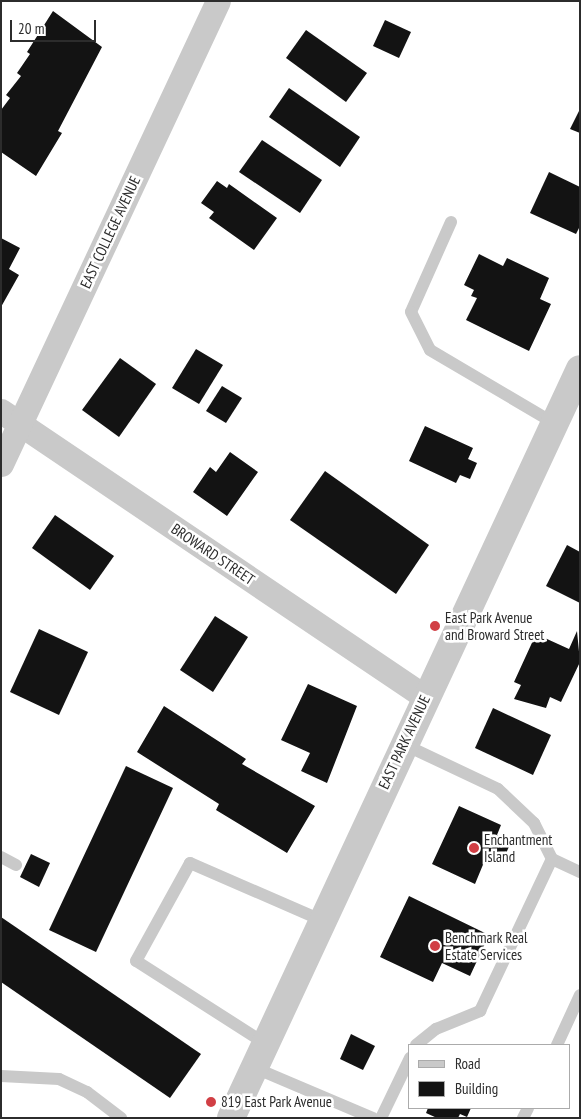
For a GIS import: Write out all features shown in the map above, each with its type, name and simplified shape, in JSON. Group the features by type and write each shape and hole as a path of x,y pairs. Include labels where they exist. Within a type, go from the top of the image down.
{"street":[{"name":"EAST COLLEGE AVENUE","path":"1,464 11,418 218,1"},
{"name":"EAST PARK AVENUE","path":"231,1118 403,744 580,369"},
{"name":"BROWARD STREET","path":"11,418 425,697"}],"lane":[{"path":"451,222 411,312 430,350 554,424"},
{"path":"403,744 498,789 534,823 552,859 580,872"},
{"path":"1,857 16,865"},
{"path":"417,1044 436,1029 480,1011 552,859"},
{"path":"321,920 190,863 136,961 260,1056 373,1118"},
{"path":"557,1044 580,996"},
{"path":"381,1118 408,1062"},
{"path":"1,1076 59,1079 87,1092 121,1118"}],"building":[{"path":"53,11 102,47 58,131 62,133 36,176 1,152 1,110 10,98 6,95 21,76 17,73 30,54 27,52"},
{"path":"385,20 411,32 399,58 373,46"},
{"path":"306,30 367,73 346,102 286,58"},
{"path":"289,88 360,137 340,167 269,117"},
{"path":"580,109 580,133 570,129"},
{"path":"262,140 322,180 300,213 239,172"},
{"path":"549,172 580,187 580,226 576,234 530,213"},
{"path":"217,181 227,188 229,184 277,218 254,250 209,218 214,212 201,203"},
{"path":"1,238 20,248 9,269 19,275 1,307"},
{"path":"479,254 503,266 507,258 549,278 540,299 551,304 529,351 466,320 477,298 471,296 474,290 464,285"},
{"path":"196,349 223,365 199,404 172,388"},
{"path":"120,358 156,384 119,437 82,410"},
{"path":"222,386 242,398 226,423 206,411"},
{"path":"425,426 473,448 468,459 477,463 470,479 460,475 456,483 409,461"},
{"path":"230,452 258,472 227,516 193,492 210,467 216,472"},
{"path":"325,471 429,545 396,594 290,520"},
{"path":"55,515 114,556 90,590 32,548"},
{"path":"567,545 580,552 580,603 546,586"},
{"path":"215,616 248,637 213,692 180,670"},
{"path":"39,629 88,652 59,715 10,692"},
{"path":"577,631 580,662 561,702 550,697 546,708 514,699 521,685 514,682 536,634 569,649"},
{"path":"308,684 357,706 327,783 301,771 310,753 281,740"},
{"path":"164,706 246,759 242,764 315,806 287,853 216,810 219,804 137,752"},
{"path":"493,708 551,735 533,775 475,748"},
{"path":"126,766 173,788 96,952 49,930"},
{"name":"Enchantment Island","path":"459,806 501,825 497,835 512,840 502,862 487,855 475,884 432,864"},
{"path":"31,854 50,863 39,887 20,877"},
{"name":"Benchmark Real Estate Services","path":"409,896 489,935 470,976 442,963 433,982 380,957"},
{"path":"1,917 201,1054 170,1098 1,982"},
{"path":"351,1034 375,1046 363,1070 340,1059"},
{"path":"428,1109 471,1109 467,1117 460,1114 458,1118 437,1118 426,1113"}],"place":[{"name":"East Park Avenue and Broward Street","path":"435,626"},
{"name":"Enchantment Island","path":"474,848"},
{"name":"Benchmark Real Estate Services","path":"435,946"},
{"name":"819 East Park Avenue","path":"211,1102"}]}
